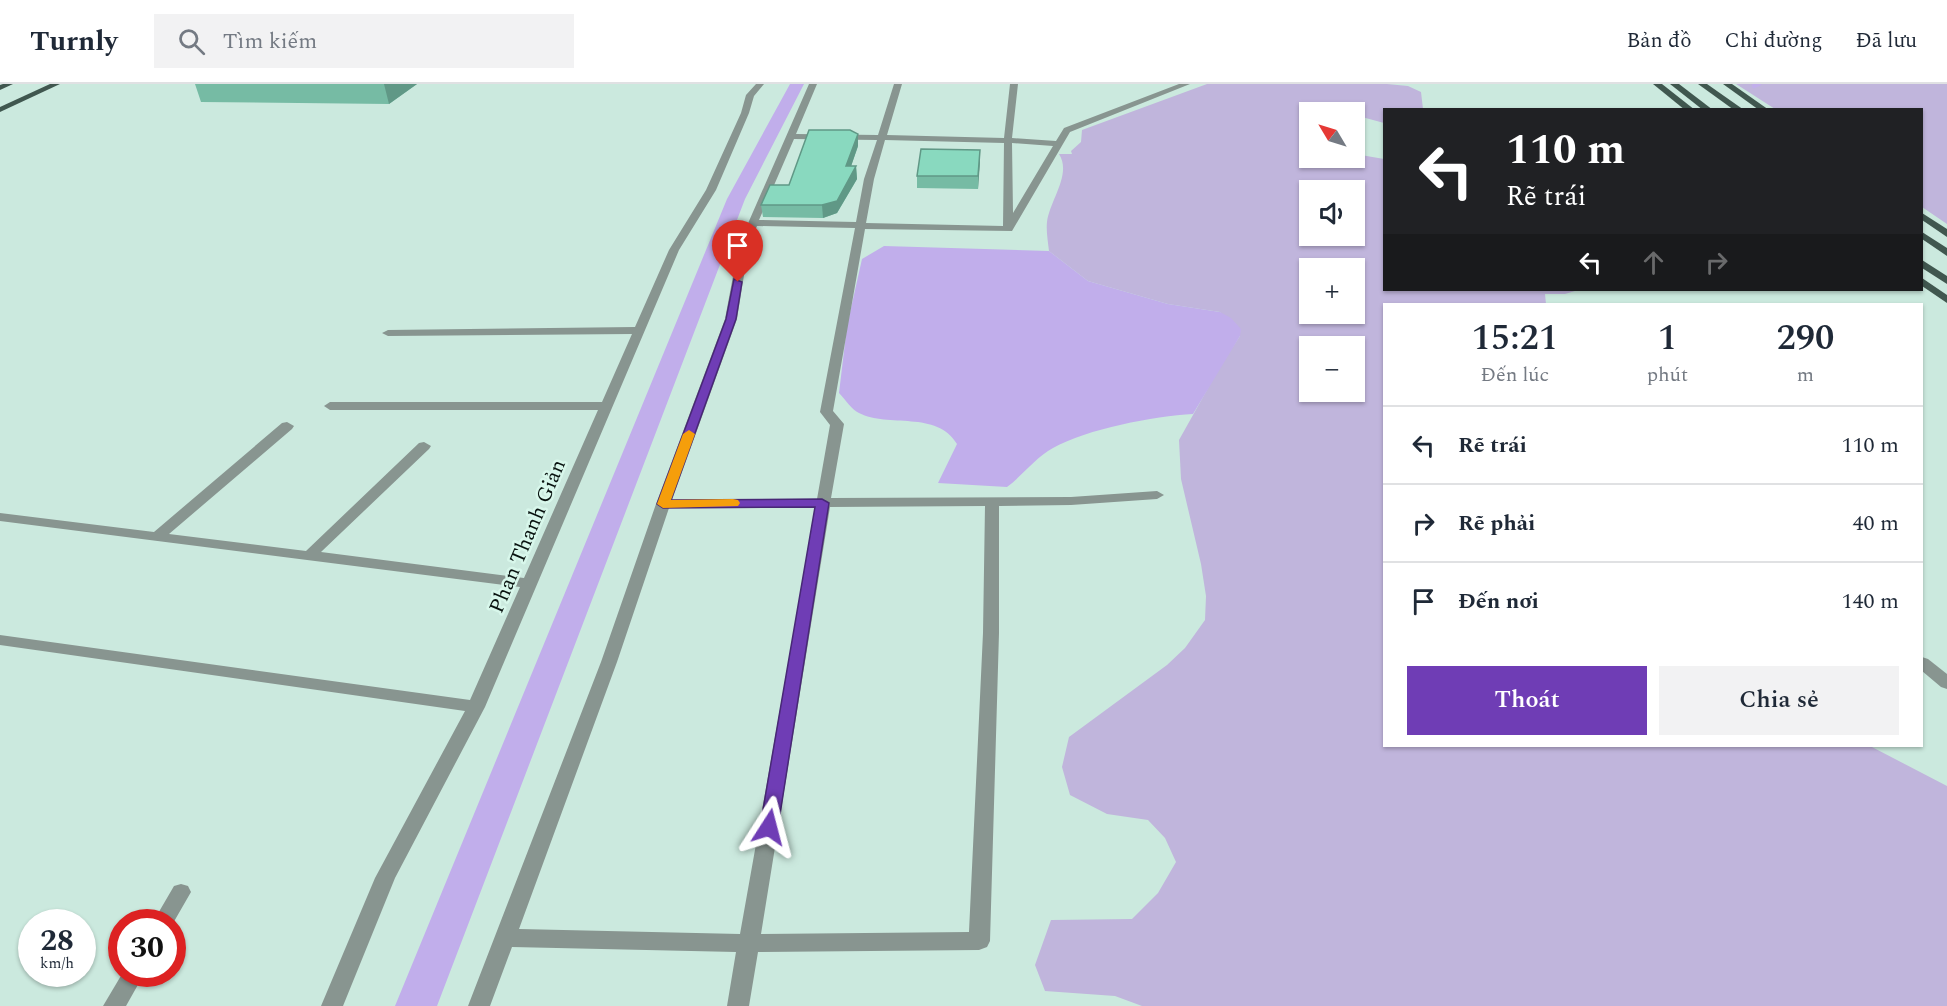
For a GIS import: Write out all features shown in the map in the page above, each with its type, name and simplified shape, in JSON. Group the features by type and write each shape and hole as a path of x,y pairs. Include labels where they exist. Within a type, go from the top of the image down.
{"main road":[{"path":"0,88 9,84"},
{"path":"0,101 36,84"},
{"path":"0,110 56,84"},
{"path":"1657,84 1688,108"},
{"path":"1674,84 1706,108"},
{"path":"1702,84 1737,108"},
{"path":"1727,84 1762,108"},
{"path":"1923,217 1947,234"},
{"path":"1923,236 1947,253"},
{"path":"1923,264 1947,281"},
{"path":"1923,281 1947,300"}],"street":[{"name":"Phan Thanh Giản","path":"332,1006 385,878 476,707 674,250 715,181 745,113 750,95 760,84"},
{"path":"479,1006 609,662 663,504 731,319 744,244 813,84"},
{"path":"738,1006 837,424 826,412 861,225 880,138 898,84"},
{"path":"1008,229 1008,140 1014,84"},
{"path":"1008,229 1067,130 1186,84"},
{"path":"790,136 1008,140 1057,144"},
{"path":"753,223 1008,229"},
{"path":"388,333 638,330"},
{"path":"330,406 605,406"},
{"path":"155,538 286,426"},
{"path":"309,556 424,446"},
{"path":"663,504 1071,501 1157,495"},
{"path":"504,938 750,943 979,941 991,633 992,502"},
{"path":"0,517 530,584"},
{"path":"0,640 476,707"},
{"path":"1923,664 1947,683"},
{"path":"171,909 181,892"},
{"path":"114,1006 125,987"}],"shaded area":[{"path":"1207,84 1387,84 1408,86 1421,92 1423,108 1383,108 1383,123 1365,118 1365,102 1299,102 1299,168 1365,168 1365,156 1383,159 1383,291 1575,291 1565,294 1545,294 1546,303 1383,303 1383,747 1872,747 1947,786 1947,1006 1142,1006 1115,996 1045,991 1035,965 1051,920 1132,919 1158,893 1176,862 1165,838 1148,820 1107,814 1070,795 1062,767 1069,737 1167,665 1185,648 1205,620 1206,596 1181,479 1179,440 1240,336 1220,312 1168,304 1088,281 1049,251 1047,222 1063,170 1059,154 1072,154 1071,151 1081,142 1082,130"},
{"path":"1736,84 1947,84 1947,224 1923,208 1923,108 1773,108"},
{"path":"884,246 1049,251 1088,281 1168,304 1220,312 1231,318 1241,329 1240,336 1193,414 1159,417 1102,429 1067,441 1041,456 1007,487 938,483 957,444 948,434 925,423 884,419 859,413 839,393 847,326 862,259"}],"building":[{"path":"809,130 850,130 858,134 846,166 856,166 837,201 822,205 761,205 770,185 789,185"},
{"path":"921,149 980,150 978,176 917,176"}],"waterway":[{"path":"416,1006 736,199 797,84"},
{"path":"1754,86 1759,84"}],"slow traffic":[{"path":"689,434 663,504 733,503"}],"route":[{"path":"738,282 731,319 663,504 822,503 769,827"}]}
